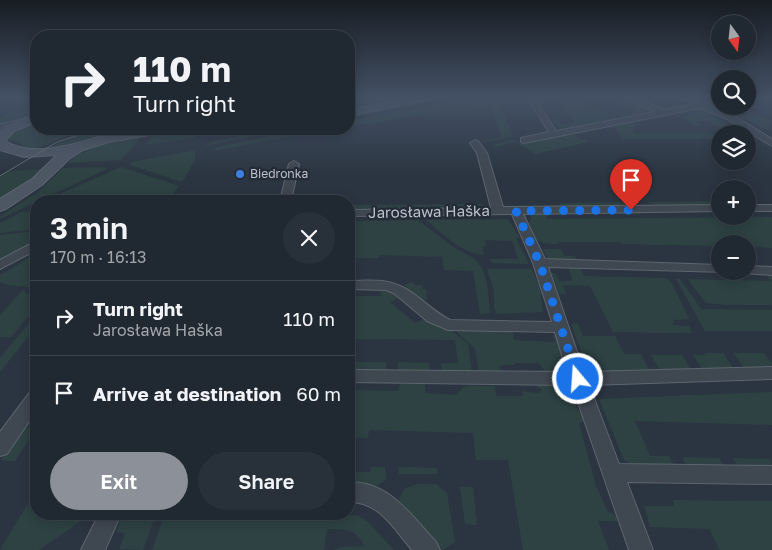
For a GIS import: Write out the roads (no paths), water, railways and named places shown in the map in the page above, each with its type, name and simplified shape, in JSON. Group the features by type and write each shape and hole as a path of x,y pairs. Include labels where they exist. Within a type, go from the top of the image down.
{"main road":[{"path":"20,124 6,131 1,146 36,152 84,146"},
{"path":"108,138 113,135"},
{"path":"0,206 44,177 64,156 84,146 108,138 126,135"}],"street":[{"path":"0,127 17,124"},
{"path":"547,124 554,134"},
{"path":"524,140 608,124"},
{"path":"741,124 772,143"},
{"path":"476,143 483,155 498,211"},
{"path":"286,195 294,164"},
{"name":"Jarosława Haška","path":"355,213 711,208"},
{"path":"756,208 772,208"},
{"path":"516,211 540,264 578,379 614,473 640,550"},
{"path":"0,264 30,248"},
{"path":"540,264 711,269"},
{"path":"756,270 772,271"},
{"path":"355,285 388,286 400,291 432,318 448,325 562,327"},
{"path":"355,376 578,379 772,372"},
{"path":"0,448 30,406"},
{"path":"614,473 772,475"},
{"path":"355,492 381,499 428,550"},
{"path":"93,550 107,520"}],"tram line":[{"path":"0,176 57,142 79,135"}],"place":[{"name":"Biedronka","path":"240,174"}]}
